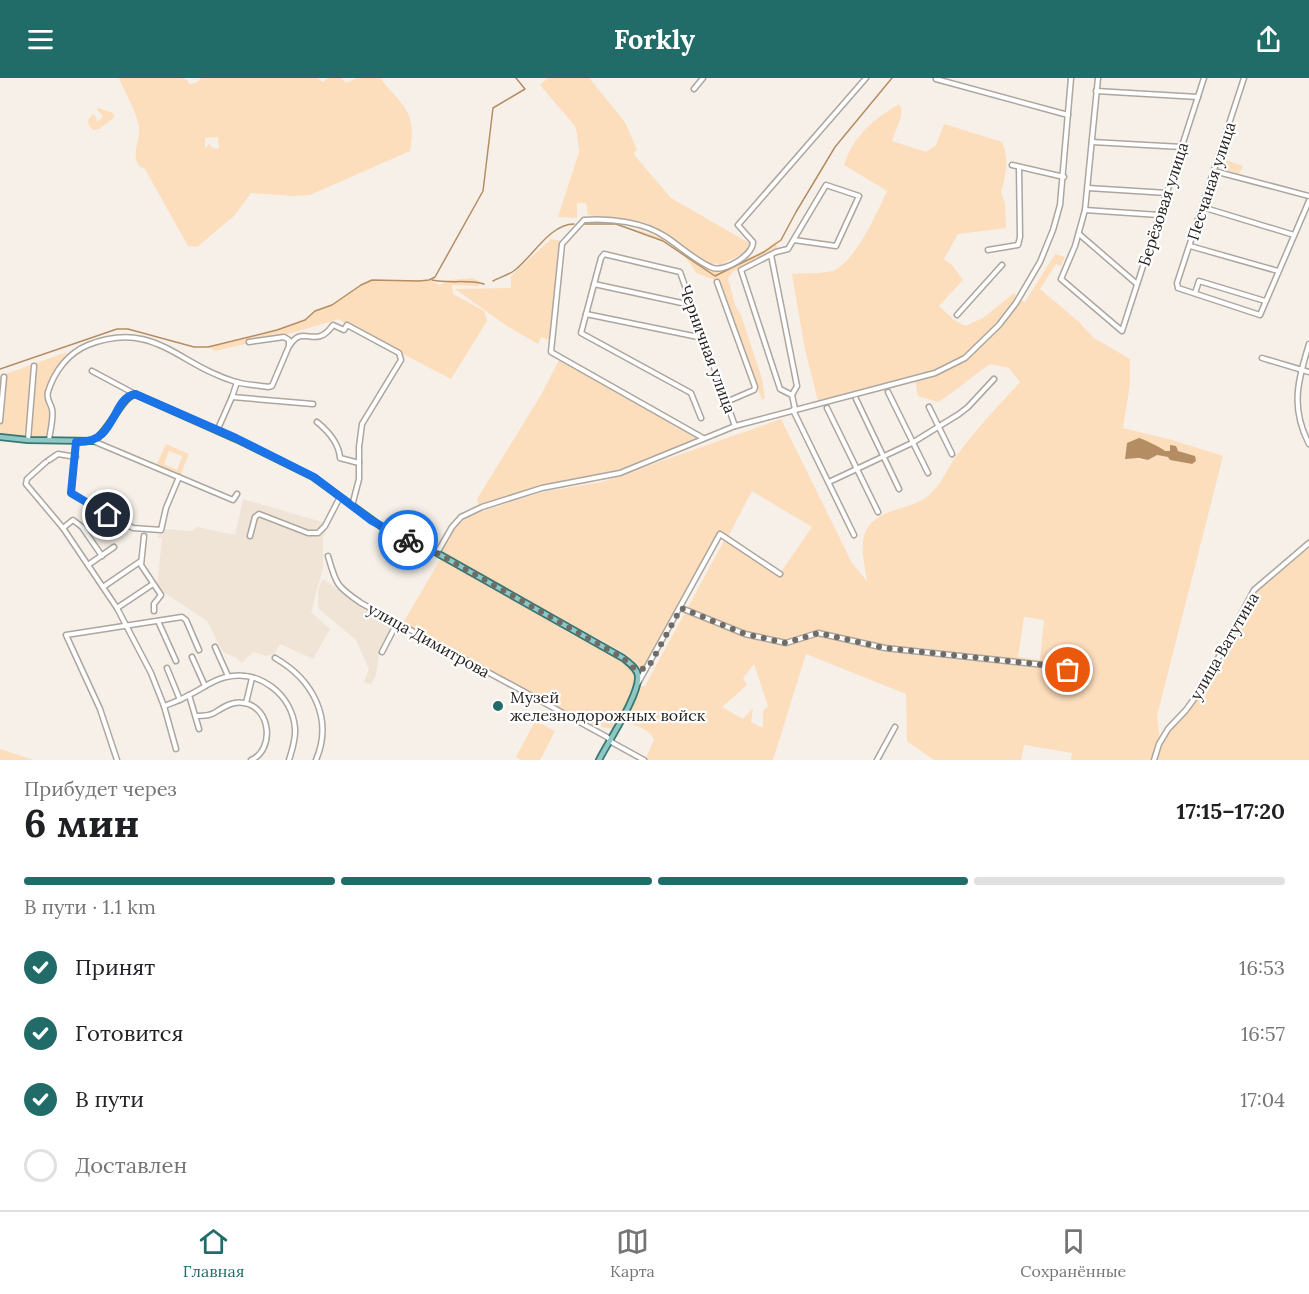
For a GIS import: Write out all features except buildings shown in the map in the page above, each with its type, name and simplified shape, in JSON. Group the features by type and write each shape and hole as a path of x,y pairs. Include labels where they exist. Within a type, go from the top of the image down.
{"main road":[{"path":"0,437 49,441 93,441 102,436 127,398 135,394 284,461 314,477 382,527 437,553 623,658 636,670 638,684 634,696 599,760"}],"street":[{"path":"694,89 704,78"},
{"path":"704,439 551,352 562,244 581,222 603,219 656,231 711,267 717,269 725,267 753,248 753,242 738,225 866,78"},
{"path":"437,553 452,527 461,517 473,511 542,488 620,473 735,426 935,373 965,358 999,325 1016,303 1034,274 1053,230 1064,177 1071,78"},
{"path":"1098,78 1088,188 1079,234 1137,284"},
{"name":"Берёзовая улица","path":"1079,234 1062,278 1063,282 1122,331 1204,78"},
{"name":"Песчаная улица","path":"1195,293 1178,288 1177,283 1244,78"},
{"path":"936,79 1068,115"},
{"path":"1096,91 1198,97"},
{"path":"1092,142 1182,147"},
{"path":"1012,165 1064,177"},
{"path":"988,250 1018,244 1020,237 1019,167"},
{"path":"1214,171 1309,196"},
{"path":"792,395 780,389 741,270 788,249 826,185 859,196 836,246 794,240"},
{"path":"1088,188 1167,192"},
{"path":"1265,302 1199,281 1195,293 1260,315 1309,201"},
{"path":"1202,207 1294,235"},
{"path":"1085,210 1160,215"},
{"path":"1190,246 1278,271"},
{"name":"Черничная улица","path":"594,284 604,254 680,272 735,426"},
{"path":"771,255 797,386 792,395 794,409 855,535"},
{"path":"957,315 1002,265"},
{"path":"717,282 755,387 754,390 726,402"},
{"path":"692,305 594,284 582,333 691,393 700,418"},
{"path":"586,314 704,338"},
{"path":"49,441 53,411 47,397 48,391 67,358 78,349 97,341 126,336 156,342 174,353 237,382 268,387 272,386 295,336 314,338 327,333 333,325 344,330 347,325 401,356 401,360 362,424 358,490 352,507"},
{"path":"249,342 285,337 289,340 289,346"},
{"path":"1309,344 1297,385 1297,404 1309,444"},
{"path":"1262,358 1309,372"},
{"path":"28,440 34,366"},
{"path":"92,371 135,394"},
{"path":"0,421 4,377"},
{"path":"830,482 912,442 938,426 968,406 994,379"},
{"path":"217,431 237,382"},
{"path":"888,392 928,473"},
{"path":"232,397 313,404"},
{"path":"856,399 899,489"},
{"path":"929,407 952,454"},
{"path":"827,408 878,512"},
{"path":"317,423 327,430 338,445 340,458 359,463"},
{"path":"93,441 233,500 237,494"},
{"path":"76,442 71,493 125,525 137,529 161,530 166,508 179,477"},
{"path":"76,457 58,454 27,478 26,484 63,528 117,608 151,673 164,706 176,749"},
{"path":"250,536 255,517 259,514 308,532 318,533 325,526 340,497"},
{"path":"63,528 73,520 82,527 102,556"},
{"path":"638,684 720,534 780,574"},
{"path":"144,536 141,565 161,595 154,604 154,611"},
{"name":"улица Ватутина","path":"1154,760 1158,744 1204,685 1254,590 1309,543"},
{"path":"88,565 114,547"},
{"name":"улица Димитрова","path":"328,556 339,587 361,603 610,739 613,743 644,760"},
{"path":"103,587 141,561"},
{"path":"117,608 153,584"},
{"path":"681,608 745,634 786,643 818,633 885,648 1064,667 1068,670"},
{"path":"117,760 100,709 66,635 184,618 199,650"},
{"path":"158,621 176,661"},
{"path":"382,652 398,623"},
{"path":"215,647 228,676"},
{"path":"192,657 205,686"},
{"path":"275,658 302,677 318,705 322,721 322,737 316,760"},
{"path":"167,668 180,700"},
{"path":"636,670 648,668"},
{"path":"164,706 228,676 252,678 265,682 288,703 295,727 295,738 289,760"},
{"path":"246,703 252,678"},
{"path":"189,695 199,729"},
{"path":"196,716 213,713 228,704 246,703 259,711 266,720 267,732 264,748 258,757 251,760"},
{"path":"877,760 895,727"}],"shaded area":[{"path":"119,78 182,78 189,84 196,83 201,78 317,78 323,82 328,78 341,78 346,83 357,78 380,78 410,118 412,137 410,151 310,195 251,193 235,215 197,247 188,246 145,169 137,161 139,126","holes":["218,137 219,149 209,144 205,148 205,138"]},
{"path":"548,78 589,78 625,122 637,150 634,152 635,156 671,198 751,244 740,255 720,265 717,263 712,265 664,233 645,225 588,215 586,203 577,203 577,218 558,217 579,152 575,126 540,85"},
{"path":"899,104 901,108 892,141 926,152 936,145 944,124 1002,142 1006,153 1001,192 1005,203 1006,228 958,234 944,259 953,266 963,280 939,306 965,326 983,318 1014,293 1016,298 1025,302 1055,254 1065,257 1061,266 1056,264 1040,289 1094,338 1130,359 1130,384 1123,428 1223,456 1157,716 1160,740 1197,695 1254,590 1309,543 1309,760 1071,760 1072,753 1024,745 1021,760 934,760 907,741 906,694 806,654 773,760 649,760 646,759 654,739 644,729 621,722 617,728 590,726 403,623 440,560 446,559 569,633 622,660 636,671 638,686 645,686 725,539 721,531 644,667 639,668 626,654 442,553 441,549 458,524 471,515 542,492 602,482 781,419 852,563 867,581 863,540 868,527 881,516 921,501 933,492 964,445 1020,382 1009,368 990,364 938,402 918,396 914,375 818,401 805,350 792,274 835,270 851,255 866,234 887,191 844,165 859,137 873,122","holes":["1127,443 1152,445 1165,451 1178,451 1194,456 1196,461 1191,464 1156,455 1148,460 1125,458","752,491 812,527 781,572 728,537","1024,617 1044,620 1040,660 1018,657","754,664 768,706 763,711 763,728 751,722 753,708 743,719 722,707 747,685 743,678"]},
{"path":"98,108 113,113 114,118 99,129 93,130 88,120 93,114 97,122 103,117 97,110"},
{"path":"1226,160 1243,166 1239,174 1223,168"},
{"path":"617,224 664,238 717,272 760,253 775,242 778,249 761,260 734,271 728,278 735,305 741,315 762,379 765,398 762,400 720,282 696,273 689,261 671,246"},
{"path":"551,239 561,241 550,340 541,337 538,344 507,326 455,289 511,288 511,276"},
{"path":"472,278 481,282 478,286 452,285 453,294 484,311 487,321 451,379 339,319 292,333 215,351 208,347 305,321 315,311 332,304 372,280 429,280 440,285 450,280"},
{"path":"67,352 44,394 51,412 48,438 0,435 0,376"},
{"path":"559,360 698,439 619,471 559,482 479,506 477,499 541,395"},
{"path":"1139,438 1165,451 1170,451 1170,445 1176,446 1178,451 1195,456 1196,461 1192,464 1157,455 1148,460 1125,459 1127,443"},
{"path":"166,444 189,454 180,476 156,466","holes":["169,451 182,456 177,470 164,464"]},
{"path":"243,499 329,524 323,537 323,568 311,612 330,629 313,659 280,644 274,654 266,656 253,652 242,663 223,652 207,621 157,588 162,539 157,537 164,529 192,531 198,527 235,535"},
{"path":"323,579 393,627 379,653 376,675 371,684 364,682 369,669 356,640 318,608 318,590"},
{"path":"535,721 555,731 540,760 521,760 516,757"},
{"path":"0,749 34,760 0,760"}],"waterway":[{"path":"0,369 117,329 128,329 194,347 208,347 277,330 305,320 315,311 332,305 372,280 419,281 435,277 483,191 493,108 525,89 516,78"},
{"path":"582,224 616,224 663,241 715,276 764,252 781,240 835,147 892,78"},
{"path":"493,281 515,270 557,229 574,224"},
{"path":"432,280 484,284"}],"way so far":[{"path":"408,540 437,553 623,658 636,670 648,668 681,608 745,634 786,643 818,633 885,648 1064,667 1068,670"}],"place":[{"name":"Музей железнодорожных войск","path":"498,706"}],"route":[{"path":"108,515 71,493 76,442 85,443 102,436 123,403 130,395 135,394 236,438 314,477 372,521 408,540"}]}
